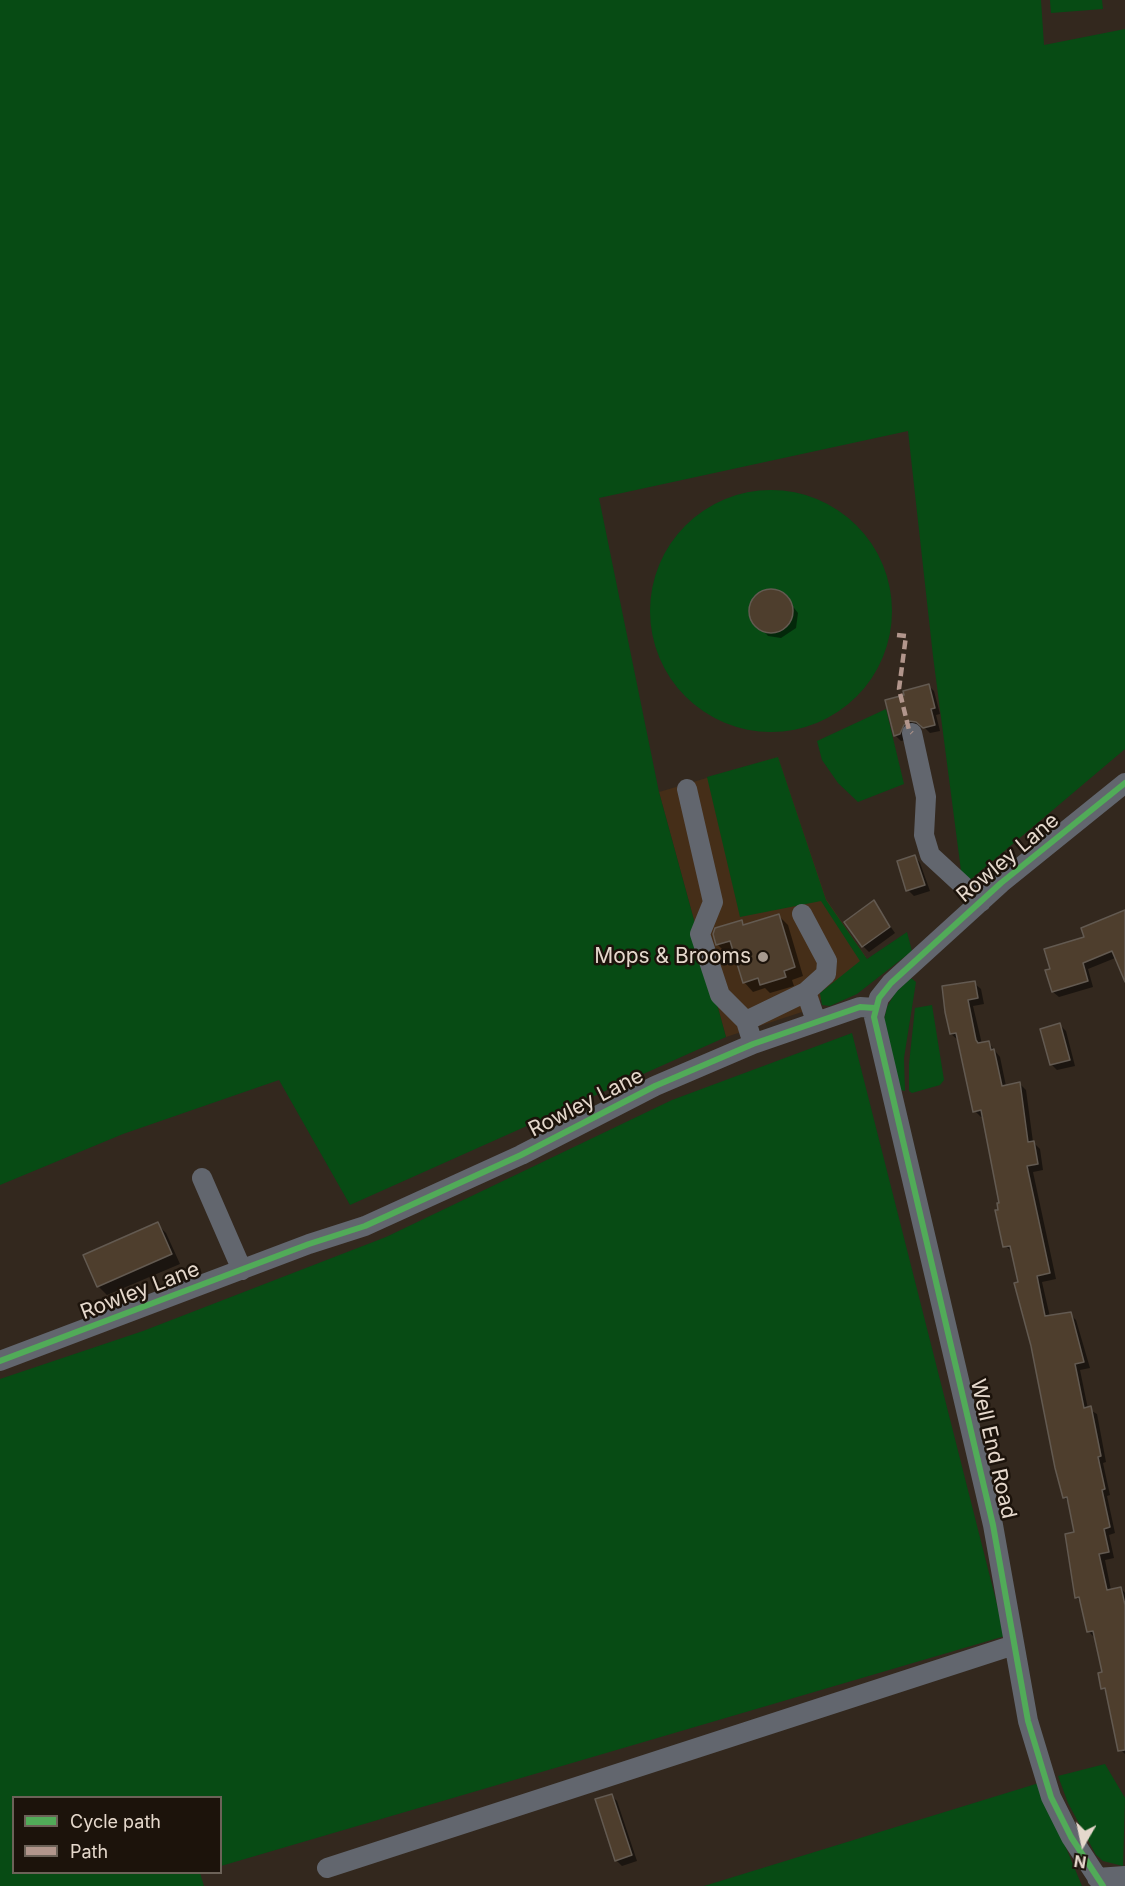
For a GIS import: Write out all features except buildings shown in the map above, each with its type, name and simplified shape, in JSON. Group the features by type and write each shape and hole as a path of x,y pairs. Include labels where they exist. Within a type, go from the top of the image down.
{"street":[{"path":"912,733 926,797 924,835 930,855 981,902"},
{"name":"Rowley Lane","path":"0,1361 309,1244 365,1226 522,1155 655,1086 753,1044 860,1007 875,1008 891,983 981,902 1125,783"},
{"path":"687,789 713,902 700,934 720,995 746,1021 753,1044"},
{"path":"746,1021 806,992 826,974 827,960 802,914"},
{"path":"806,992 816,1021"},
{"name":"Well End Road","path":"875,1008 874,1029 923,1217 993,1525 1028,1721 1051,1797 1071,1837 1100,1882"},
{"path":"202,1178 242,1270"},
{"path":"327,1868 1014,1645"},
{"path":"1100,1882 1125,1876"}],"shaded area":[{"path":"778,757 826,899 866,957 819,1001 802,1012 726,1037 659,792"}],"green space":[{"path":"0,0 1041,0 1044,45 1125,29 1125,749 963,886 933,656 908,431 599,498 659,792 726,1037 350,1205 279,1080 123,1134 0,1185"},
{"path":"1050,0 1102,0 1103,9 1051,13"},
{"path":"771,490 795,492 828,504 848,518 864,534 878,554 887,576 892,611 890,635 878,668 864,688 848,704 828,718 806,727 771,732 747,730 714,718 694,704 678,688 664,668 655,646 650,611 652,587 664,554 678,534 694,518 714,504 736,495"},
{"path":"886,709 904,784 858,802 838,783 822,760 817,741"},
{"path":"778,757 826,900 867,959 907,932 912,951 857,994 830,1006 822,1005 820,993 860,961 821,901 740,917 707,777"},
{"path":"911,978 916,982 904,1058 905,1091 900,1090 884,1019 887,1007 895,993"},
{"path":"932,1005 944,1080 940,1085 912,1093 909,1091 909,1064 915,1008"},
{"path":"852,1033 1005,1636 222,1866 222,1796 12,1796 12,1874 200,1874 204,1886 0,1886 0,1379 143,1331 386,1237 672,1100"},
{"path":"1105,1764 1125,1798 1123,1866 1103,1861 1096,1855 1068,1803 1058,1776"},
{"path":"1039,1783 1082,1886 704,1886"}],"marked path":[{"path":"897,635 906,636 899,689 909,730 912,733"}],"cycle path":[{"path":"1103,1886 1071,1837 1051,1797 1028,1721 993,1525 874,1017 879,998 891,983 1001,883 1125,783"},
{"path":"0,1361 309,1244 365,1226 521,1155 655,1086 753,1044 860,1007 875,1008"}],"place":[{"name":"Mops & Brooms","path":"763,957"}]}
